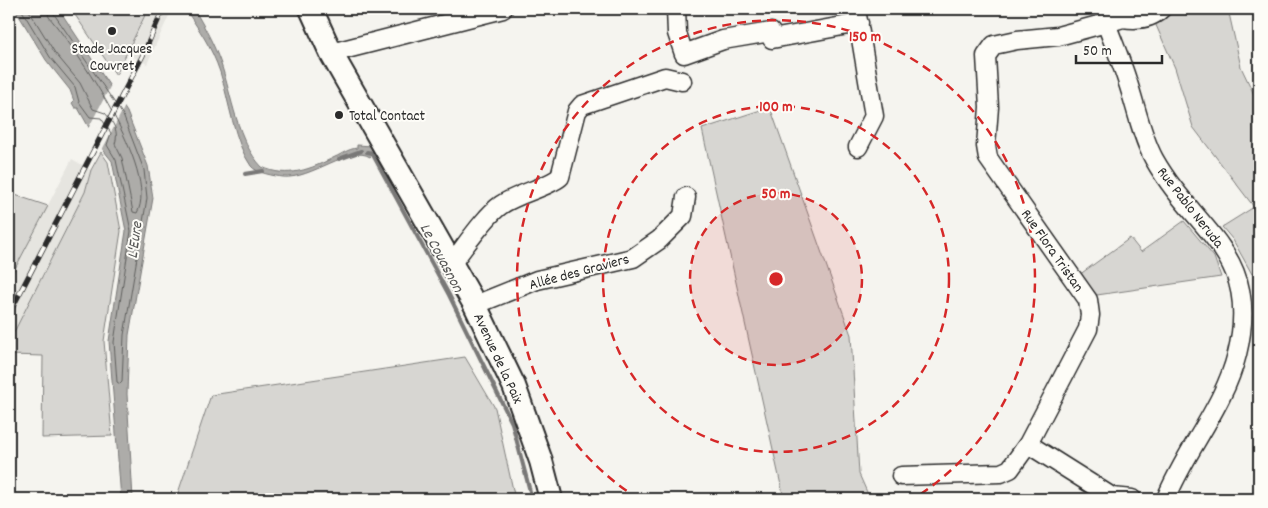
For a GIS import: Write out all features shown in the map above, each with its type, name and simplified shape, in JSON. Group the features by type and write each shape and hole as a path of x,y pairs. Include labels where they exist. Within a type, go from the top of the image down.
{"main road":[{"name":"Avenue de la Paix","path":"311,9 331,53 475,305 514,386 541,461 551,499"}],"street":[{"path":"331,53 503,9"},
{"path":"676,9 677,33 684,54 723,40 770,32 772,39 857,16 874,116 858,147"},
{"name":"Rue Flora Tristan","path":"901,476 1001,473 1010,469 1028,444 1088,329 1090,315 1088,300 988,158 986,146 989,108 986,56 994,45 1017,40 1058,36 1119,17 1141,18 1151,16 1162,9"},
{"name":"Rue Pablo Neruda","path":"1119,17 1154,158 1181,197 1226,253 1235,270 1242,310 1240,334 1230,376 1216,406 1186,455 1166,499"},
{"path":"451,264 501,205 530,190 554,182 560,177 577,111 582,105 665,77 682,82"},
{"name":"Allée des Graviers","path":"475,305 537,280 633,258 659,240 684,216 686,197"},
{"path":"1028,444 1112,497 1132,499"}],"shaded area":[{"name":"Stade Jacques Couvret","path":"71,9 148,9 116,75"},
{"path":"148,9 172,9 147,64 128,54"},
{"path":"1181,9 1228,9 1241,67 1259,105 1259,273 1252,274 1233,240 1222,227 1254,207 1193,127 1175,68 1155,23"},
{"path":"770,107 851,335 859,474 870,499 784,499 702,129"},
{"path":"101,152 108,162 121,231 104,341 112,436 42,438 43,356 9,355 9,342 85,192 91,170"},
{"path":"72,159 91,170 85,192 9,342 9,280"},
{"path":"9,193 48,206 9,280"},
{"path":"1184,221 1214,257 1221,277 1097,295 1079,275 1130,238 1141,252"},
{"path":"465,357 495,408 515,499 176,499 211,395"}],"water":[{"name":"L'Eure","path":"15,9 57,9 62,14 127,112 148,166 153,198 129,335 127,394 133,499 121,499 109,341 126,231 112,161 100,146 106,135 97,121 91,131 78,108 75,108 72,103 74,101 70,90 46,60"},
{"path":"185,9 194,9 212,42 221,64 241,131 262,167 271,171 281,172 308,169 348,150 357,148 357,145 373,146 370,153 372,155 370,157 362,154 352,155 294,176 271,175 253,168 240,145 217,63 205,39"}],"pier":[{"path":"111,85 125,106 102,150 98,145 103,135 97,125 92,133 88,129"}],"waterway":[{"name":"Le Couasnon","path":"339,159 361,151"},
{"name":"Le Couasnon","path":"367,152 372,153 449,295 512,423 532,499"},
{"name":"Le Couasnon","path":"245,174 263,171"}],"railway":[{"path":"9,314 143,55 163,9"}],"place":[{"name":"Stade Jacques Couvret","path":"112,31"},
{"name":"Total Contact","path":"339,115"}]}
